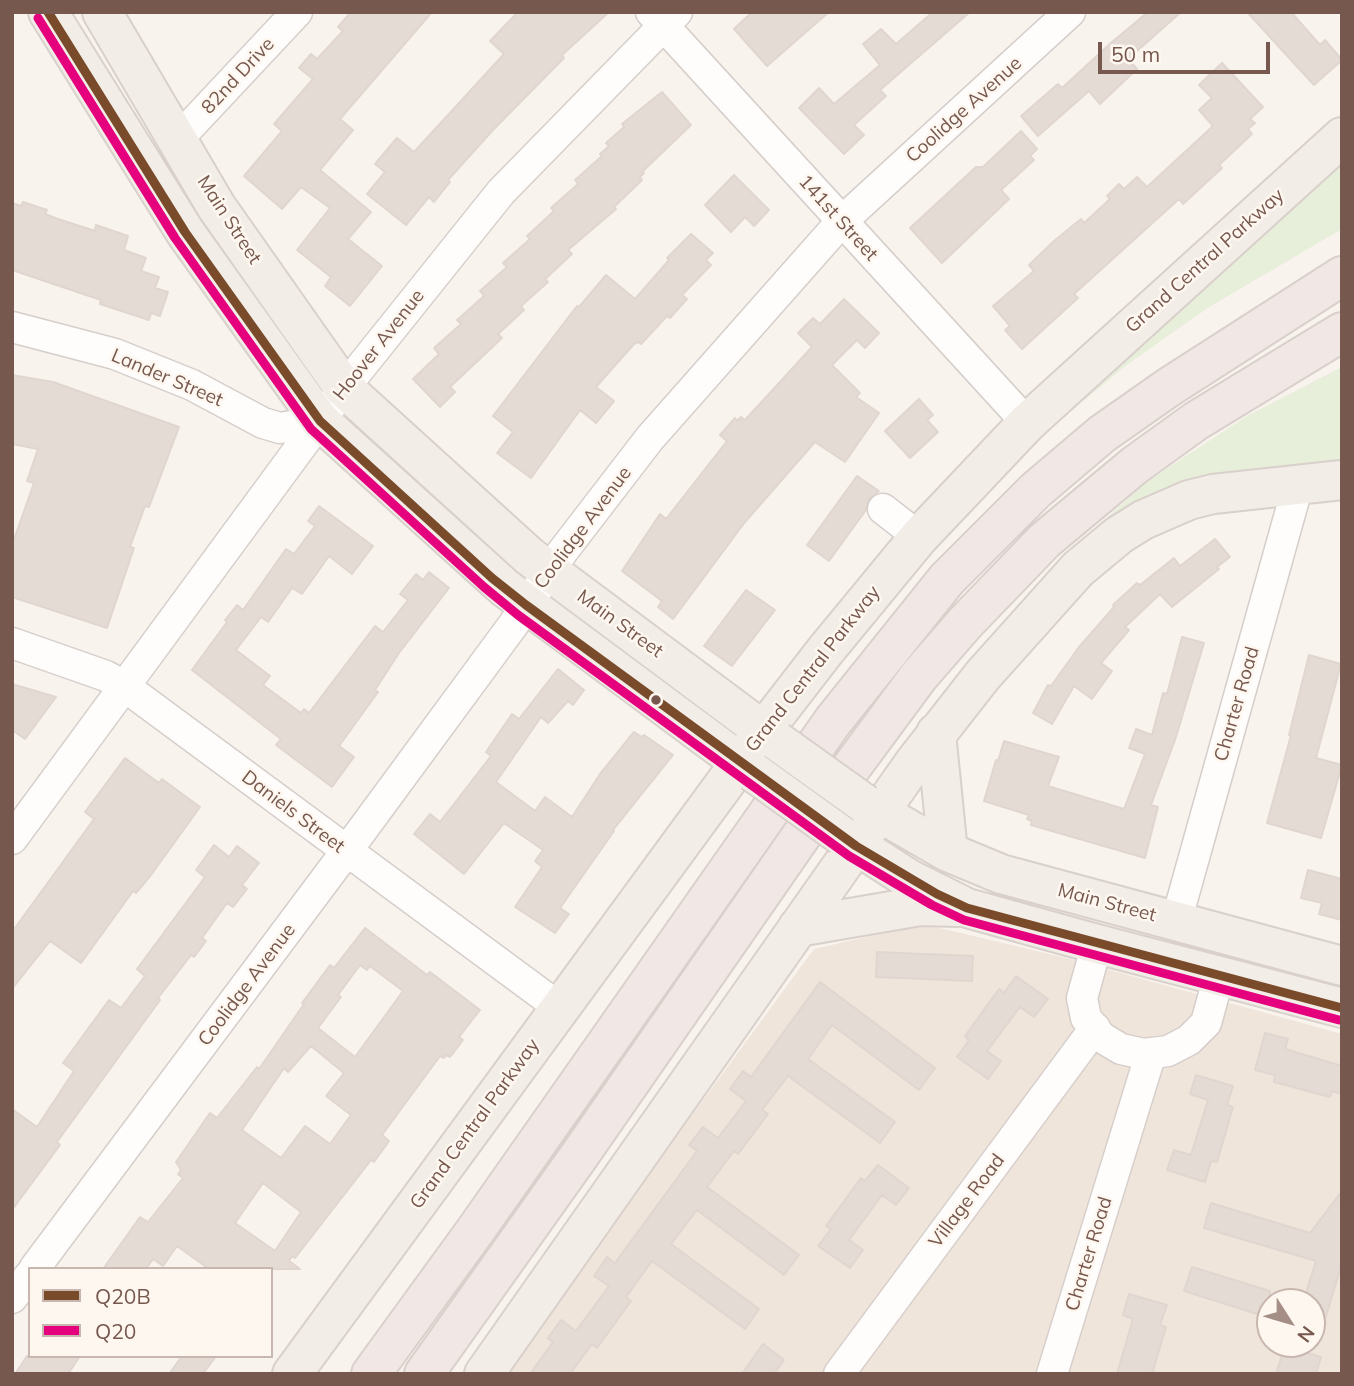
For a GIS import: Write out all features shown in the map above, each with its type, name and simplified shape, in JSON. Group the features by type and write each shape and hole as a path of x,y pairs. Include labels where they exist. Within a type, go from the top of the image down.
{"highway":[{"path":"1276,319 1342,264"},
{"path":"371,1374 833,721 947,579 1019,506 1102,434 1169,387 1342,276"},
{"path":"424,1374 536,1219 808,825 919,676 965,622 1045,540 1135,465 1196,421 1342,332"},
{"path":"363,1374 403,1330"}],"main road":[{"name":"Main Street","path":"48,12 186,232 320,422 492,578 526,605 849,841 909,880 967,908 1342,1008"},
{"name":"Main Street","path":"102,12 216,206 344,388 549,572 872,808 948,852 1001,874 1342,966"},
{"name":"Grand Central Parkway","path":"292,1374 560,1008 771,735 840,632 919,537 1027,423 1342,137"},
{"path":"485,1374 798,927 849,841 872,808 1058,590 1088,560 1119,535 1143,520 1189,500 1213,494 1342,480"},
{"path":"936,733 948,852"},
{"path":"798,927 920,906 967,908"}],"street":[{"name":"82nd Drive","path":"178,139 297,12"},
{"name":"Coolidge Avenue","path":"35,1267 346,851 549,572 665,420 842,222 1070,12"},
{"name":"Hoover Avenue","path":"12,839 344,388 501,192 663,17"},
{"name":"141st Street","path":"663,17 842,222 1027,423"},
{"name":"Lander Street","path":"12,327 115,354 192,385 263,423 280,428 320,422"},
{"name":"Charter Road","path":"1176,922 1298,485"},
{"path":"883,509 919,537"},
{"name":"Daniels Street","path":"12,643 106,676 124,686 560,1008"},
{"path":"1097,944 1082,998 1086,1018 1101,1037 1121,1049 1151,1054 1168,1051 1189,1040 1206,1023 1219,976"},
{"name":"Village Road","path":"839,1374 1095,1028"},
{"name":"Charter Road","path":"1052,1374 1151,1054"},
{"path":"12,1298 28,1278"}],"shaded area":[{"path":"923,924 1066,958 1342,1034 1342,1374 502,1374 814,949"}],"green space":[{"path":"1342,152 1342,229 1209,307 1128,364 1048,430 976,501 1039,429"},
{"path":"1342,367 1342,462 1181,487 1094,529 1151,479 1247,416"}],"building":[{"path":"351,12 432,12 340,119 353,130 320,170 371,212 348,239 382,266 350,306 325,286 331,277 297,250 330,208 301,187 282,209 244,176 282,131 274,124 313,79 299,68 311,54 317,59 343,31 338,27"},
{"path":"518,12 609,12 562,55 564,58 492,131 448,180 450,182 434,202 429,197 406,225 367,194 385,172 375,164 397,138 414,152 504,54 490,41"},
{"path":"752,12 829,12 767,66 734,29"},
{"path":"933,12 970,12 880,90 886,96 854,125 864,135 844,154 799,108 819,88 834,104 880,65 863,44 881,29 896,44"},
{"path":"1148,12 1181,12 1128,59 1137,69 1100,104 1089,91 1038,136 1021,116 1058,84 1062,88"},
{"path":"1247,12 1291,12 1320,45 1325,40 1342,60 1314,85"},
{"path":"1222,63 1263,107 1250,119 1255,123 1248,129 1252,134 1219,165 1222,168 1183,204 1179,199 1074,294 1078,298 1022,349 1005,330 1010,326 993,306 1034,271 1029,265 1054,241 1081,219 1084,223 1110,199 1107,196 1119,184 1124,189 1137,177 1147,187 1213,126 1199,110 1212,98 1199,85"},
{"path":"662,92 691,125 642,172 642,180 614,207 616,209 568,250 572,254 545,279 548,282 521,306 524,310 498,334 502,338 450,387 455,392 440,407 413,379 439,354 434,348 461,324 457,320 484,296 480,291 507,267 503,263 530,239 527,236 554,211 551,208 578,184 575,180 602,156 600,154 609,146 606,143 624,127 622,124"},
{"path":"1021,131 1037,149 1030,156 1034,160 1001,190 1009,199 942,263 910,228 976,167 983,167"},
{"path":"734,175 769,210 754,226 745,217 731,232 705,205"},
{"path":"23,202 47,210 45,214 95,231 96,225 128,236 124,250 146,258 141,271 159,277 155,288 168,292 160,316 151,313 149,320 100,304 101,300 12,270 12,203 21,206"},
{"path":"691,234 713,253 706,260 711,265 682,295 687,299 670,318 667,316 641,344 634,344 596,387 614,401 596,423 580,410 531,478 497,453 513,432 493,416 577,306 579,307 606,275 635,299 669,260 667,258"},
{"path":"844,299 879,333 865,348 857,340 832,365 860,393 856,397 879,413 845,462 815,442 745,522 673,619 658,607 662,601 622,571 660,514 666,519 727,441 720,435 735,418 737,421 741,417 745,420 812,347 798,333 813,318 820,324"},
{"path":"12,375 53,382 179,427 149,507 145,506 130,547 134,548 107,628 12,597 12,545 34,483 27,481 38,449 12,444"},
{"path":"919,399 933,415 927,420 938,432 910,458 885,431"},
{"path":"857,476 879,491 869,499 866,510 829,561 807,545"},
{"path":"319,506 373,546 352,574 329,556 302,594 292,588 268,622 261,617 236,650 270,676 263,685 301,713 304,709 309,713 375,626 383,632 408,600 400,594 416,574 423,580 429,572 449,588 399,653 375,690 378,692 339,746 354,757 332,787 276,745 281,739 192,670 227,622 225,620 237,605 243,610 286,549 294,554 315,526 308,521"},
{"path":"1215,539 1230,557 1172,607 1160,594 1125,627 1129,630 1101,663 1112,671 1092,699 1074,686 1052,724 1033,713 1048,685 1051,686 1113,605 1137,583 1140,585 1174,558 1180,566"},
{"path":"746,590 775,610 732,666 704,646"},
{"path":"1182,637 1204,643 1176,737 1151,805 1158,807 1145,858 1031,825 1032,821 1027,819 1029,815 984,801 1004,741 1059,757 1048,786 1124,809 1145,754 1129,748 1136,729 1152,735 1163,693 1167,694"},
{"path":"1309,655 1341,664 1316,758 1342,765 1321,838 1267,823"},
{"path":"558,669 584,690 573,705 568,701 548,723 541,717 496,782 535,811 545,797 572,817 600,774 634,732 642,737 644,735 673,755 613,830 560,908 569,914 555,933 515,907 542,867 535,861 543,850 504,823 464,874 414,834 430,814 440,822 491,756 486,752 512,714 519,719"},
{"path":"12,684 56,697 25,739 12,730"},
{"path":"125,758 159,783 162,779 200,807 151,875 136,893 133,891 81,963 50,941 12,989 12,932 94,819 85,812"},
{"path":"214,845 229,857 237,846 259,863 242,885 247,889 233,907 227,903 202,938 206,941 194,957 191,955 158,998 160,1000 57,1142 60,1145 12,1210 12,1109 37,1127 74,1071 63,1063 109,1000 121,1008 145,976 137,969 205,877 196,870"},
{"path":"1308,870 1342,879 1342,920 1319,914 1322,903 1301,898"},
{"path":"365,928 427,975 430,972 480,1010 459,1037 463,1040 450,1057 440,1056 382,1135 389,1141 374,1162 371,1160 295,1258 292,1256 289,1261 300,1269 206,1267 177,1246 163,1266 153,1259 147,1267 104,1267 140,1217 148,1222 183,1178 178,1174 181,1170 176,1162 210,1113 217,1118 257,1067 259,1069 330,965 334,968","holes":["360,965 367,970 370,966 403,991 355,1057 318,1028","311,1046 344,1073 326,1096 351,1115 330,1144 305,1126 281,1158 242,1130 284,1068 288,1072","263,1183 301,1212 275,1251 235,1223"]},
{"path":"877,952 973,956 972,981 876,977"},
{"path":"1016,976 1048,999 1034,1017 1020,1007 987,1051 1001,1061 988,1079 957,1057 969,1040 965,1036 999,989 1004,993"},
{"path":"820,982 935,1068 919,1090 832,1025 808,1059 895,1122 880,1143 788,1076 762,1110 768,1114 738,1154 734,1151 707,1187 799,1255 784,1275 697,1210 671,1244 759,1309 745,1329 652,1261 626,1297 631,1301 597,1348 592,1344 570,1374 530,1374 553,1342 548,1338 561,1320 576,1331 609,1286 594,1276 607,1257 615,1263 697,1151 689,1145 703,1127 718,1138 746,1101 730,1089 743,1071 751,1077"},
{"path":"1265,1033 1288,1039 1285,1049 1342,1066 1342,1094 1332,1091 1330,1097 1274,1082 1275,1075 1255,1070"},
{"path":"1196,1075 1233,1086 1227,1105 1233,1107 1217,1162 1211,1161 1205,1182 1167,1170 1174,1150 1191,1155 1208,1100 1190,1094"},
{"path":"878,1165 909,1188 896,1205 882,1195 849,1240 863,1250 850,1268 818,1246 831,1229 826,1226 861,1178 865,1181"},
{"path":"1342,1191 1342,1263 1326,1316 1326,1288 1307,1288 1316,1261 1204,1228 1211,1203 1310,1233"},
{"path":"1192,1267 1260,1288 1256,1288 1256,1314 1184,1291"},
{"path":"1129,1294 1167,1305 1160,1325 1166,1327 1152,1374 1117,1374 1133,1319 1123,1315"},
{"path":"763,1344 784,1360 774,1374 742,1374"},
{"path":"27,1356 79,1358 68,1374 15,1374"},
{"path":"181,1358 215,1358 203,1374 169,1374"},
{"path":"1281,1358 1321,1358 1316,1374 1276,1374"}],"transit line":[{"name":"Q20B","path":"48,12 185,232 320,421 492,578 526,605 856,846 937,894 967,908 1342,1008"},
{"name":"Q20","path":"38,18 175,238 311,429 518,615 849,856 932,905 964,920 1339,1020"}]}
